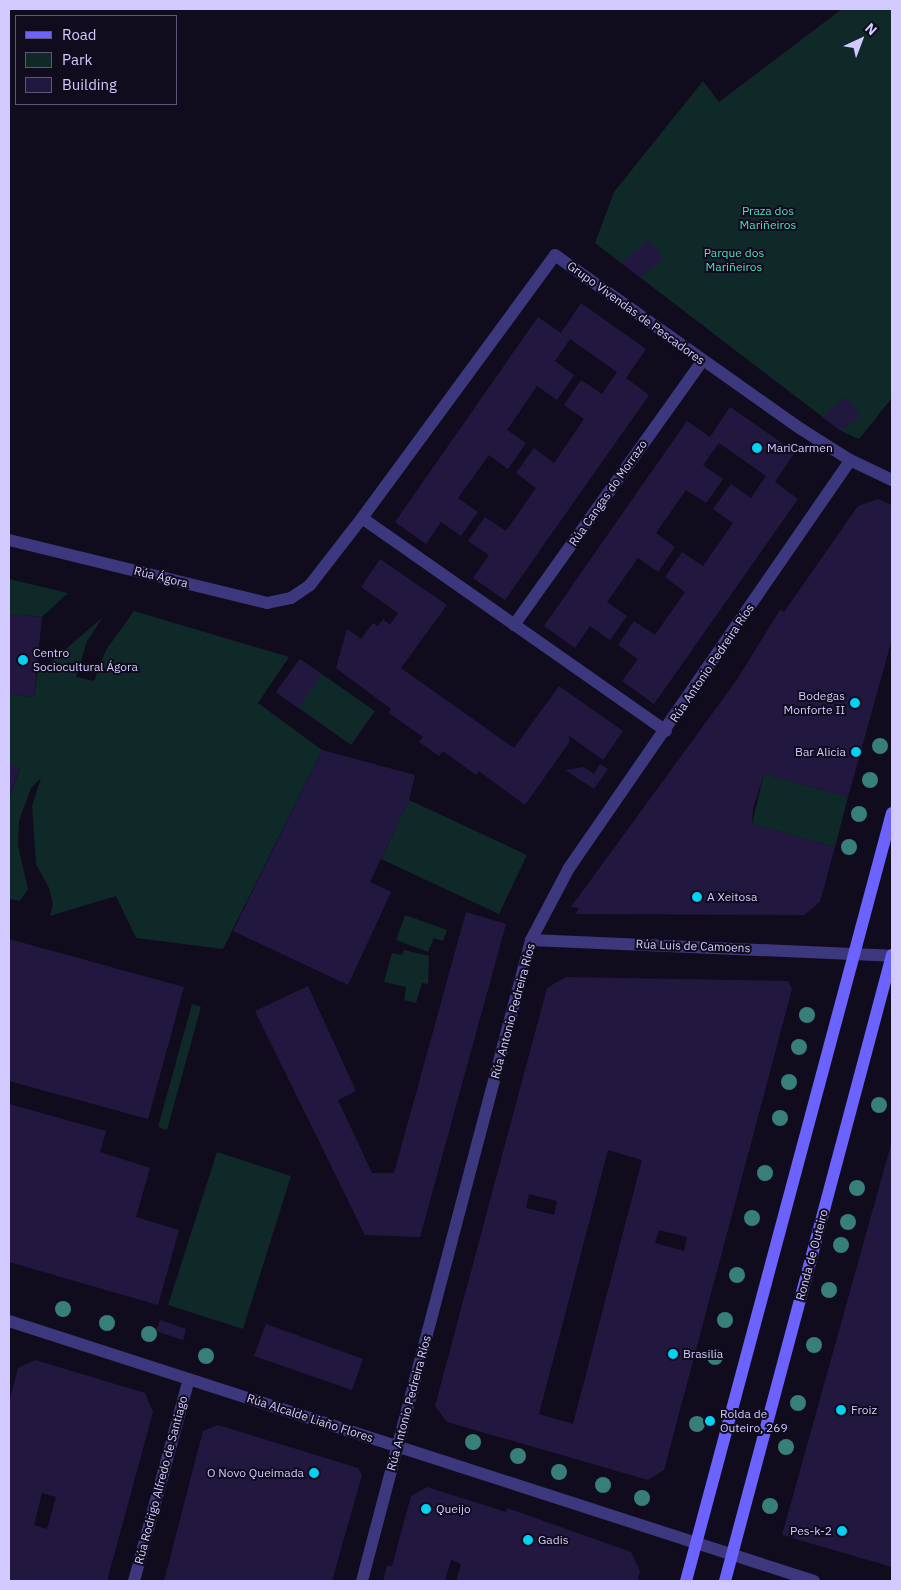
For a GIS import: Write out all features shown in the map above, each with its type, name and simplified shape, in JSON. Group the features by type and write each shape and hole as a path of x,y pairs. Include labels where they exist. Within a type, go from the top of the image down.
{"main road":[{"path":"686,1581 892,814"},
{"name":"Ronda de Outeiro","path":"725,1581 892,956"}],"street":[{"name":"Grupo Vivendas de Pescadores","path":"310,585 362,518 555,255 702,361 850,460 892,480"},
{"name":"Rúa Cangas do Morrazo","path":"514,625 702,361"},
{"name":"Rúa Antonio Pedreira Ríos","path":"362,1581 531,940 569,868 666,731 850,460"},
{"path":"362,518 666,731"},
{"name":"Rúa Ágora","path":"9,540 268,603 291,598 310,585"},
{"name":"Rúa Luis de Camoens","path":"531,940 854,952"},
{"name":"Ronda de Outeiro","path":"854,952 892,956"},
{"name":"Rúa Alcalde Liaño Flores","path":"9,1321 696,1542"},
{"name":"Rúa Rodrigo Alfredo de Santiago","path":"134,1581 189,1379"},
{"path":"696,1542 814,1581"}],"green space":[{"name":"Praza dos Mariñeiros","path":"842,9 892,9 892,398 859,439 841,431 595,243 614,192 703,81 719,102"},
{"path":"9,579 68,593 42,617 9,614"},
{"path":"134,611 289,657 258,703 322,750 223,949 136,938 116,896 50,916 53,904 49,888 36,864 32,806 41,778 31,788 19,821 18,846 28,889 20,901 9,899 9,799 20,768 9,763 9,694 34,697 37,674 103,617 87,641 76,677 94,681 106,650"},
{"path":"300,659 375,711 351,745 276,692"},
{"path":"764,774 848,797 835,847 752,824"},
{"path":"409,800 527,855 499,914 381,859"},
{"path":"405,915 447,930 443,941 434,938 428,952 396,940"},
{"path":"404,950 429,956 428,984 422,983 416,1003 404,1000 406,987 384,982 392,953 402,955"},
{"path":"192,1004 201,1007 167,1130 158,1127"},
{"path":"217,1152 291,1176 243,1329 168,1305"}],"building":[{"path":"649,240 663,259 640,277 621,263"},
{"path":"581,303 646,349 626,378 649,395 505,600 473,578 489,555 468,541 485,517 506,531 536,488 516,473 534,448 554,463 584,419 564,405 581,380 602,394 617,372 570,339 555,361 574,375 557,400 537,386 507,430 526,443 508,469 489,455 458,498 478,512 461,536 441,522 426,544 395,522 538,317 561,333"},
{"path":"846,397 860,416 841,431 822,417"},
{"path":"730,407 795,452 775,482 798,499 654,704 622,681 638,659 618,645 634,621 655,635 685,592 665,577 682,552 703,566 733,523 713,509 731,484 751,498 766,476 719,443 703,465 723,479 706,503 686,490 656,533 675,547 658,572 638,558 607,602 627,616 610,640 590,626 575,648 544,626 687,421 710,437"},
{"path":"878,499 892,505 892,639 848,797 764,774 753,809 752,824 835,847 820,902 804,915 576,914 579,908 571,907 736,681 780,610 784,612 858,506"},
{"path":"380,559 447,605 401,668 514,748 559,686 623,731 603,760 568,735 570,741 525,805 479,771 476,775 443,751 439,756 419,742 423,737 389,713 391,709 336,668 347,629 361,639 373,623 378,626 383,619 390,625 398,613 361,587"},
{"name":"Centro Sociocultural Ágora","path":"9,614 42,617 34,697 9,694"},
{"path":"300,659 322,674 298,708 276,692"},
{"path":"322,750 415,775 409,800 370,882 391,892 348,985 233,931"},
{"path":"9,763 20,767 9,798"},
{"path":"600,764 608,769 594,789 565,770 584,767 594,774"},
{"path":"466,912 506,924 420,1237 365,1235 255,1011 308,986 356,1091 338,1100 372,1173 394,1173"},
{"path":"9,939 184,987 148,1119 9,1081"},
{"path":"566,977 788,981 792,989 664,1470 648,1480 447,1422 435,1406 547,988","holes":["608,1150 642,1160 573,1424 539,1414","529,1194 557,1201 554,1215 526,1208","659,1230 687,1237 684,1251 655,1243"]},
{"path":"9,1104 106,1131 100,1152 150,1168 136,1217 179,1230 158,1305 9,1262"},
{"path":"892,1141 892,1567 782,1535"},
{"path":"160,1320 186,1329 183,1340 156,1331"},
{"path":"266,1324 363,1359 352,1390 254,1356"},
{"path":"35,1360 145,1393 153,1412 107,1581 9,1581 9,1402 18,1368","holes":["42,1493 56,1497 47,1529 34,1525"]},
{"path":"218,1425 358,1468 362,1475 332,1581 164,1581 203,1431"},
{"path":"427,1487 506,1512 507,1508 631,1552 640,1571 637,1581 456,1581 461,1564 451,1560 445,1581 383,1581 387,1566 392,1566 411,1496"}],"place":[{"name":"MariCarmen","path":"757,448"},
{"name":"Centro Sociocultural Ágora","path":"23,660"},
{"name":"Bodegas Monforte II","path":"855,703"},
{"name":"Bar Alicia","path":"856,752"},
{"name":"A Xeitosa","path":"697,897"},
{"name":"Brasilia","path":"673,1354"},
{"name":"Froiz","path":"841,1410"},
{"name":"Rolda de Outeiro, 269","path":"710,1421"},
{"name":"O Novo Queimada","path":"314,1473"},
{"name":"Queijo","path":"426,1509"},
{"name":"Pes-k-2","path":"842,1531"},
{"name":"Gadis","path":"528,1540"}],"park label":[{"name":"Parque dos Mariñeiros","path":"734,260"}]}
